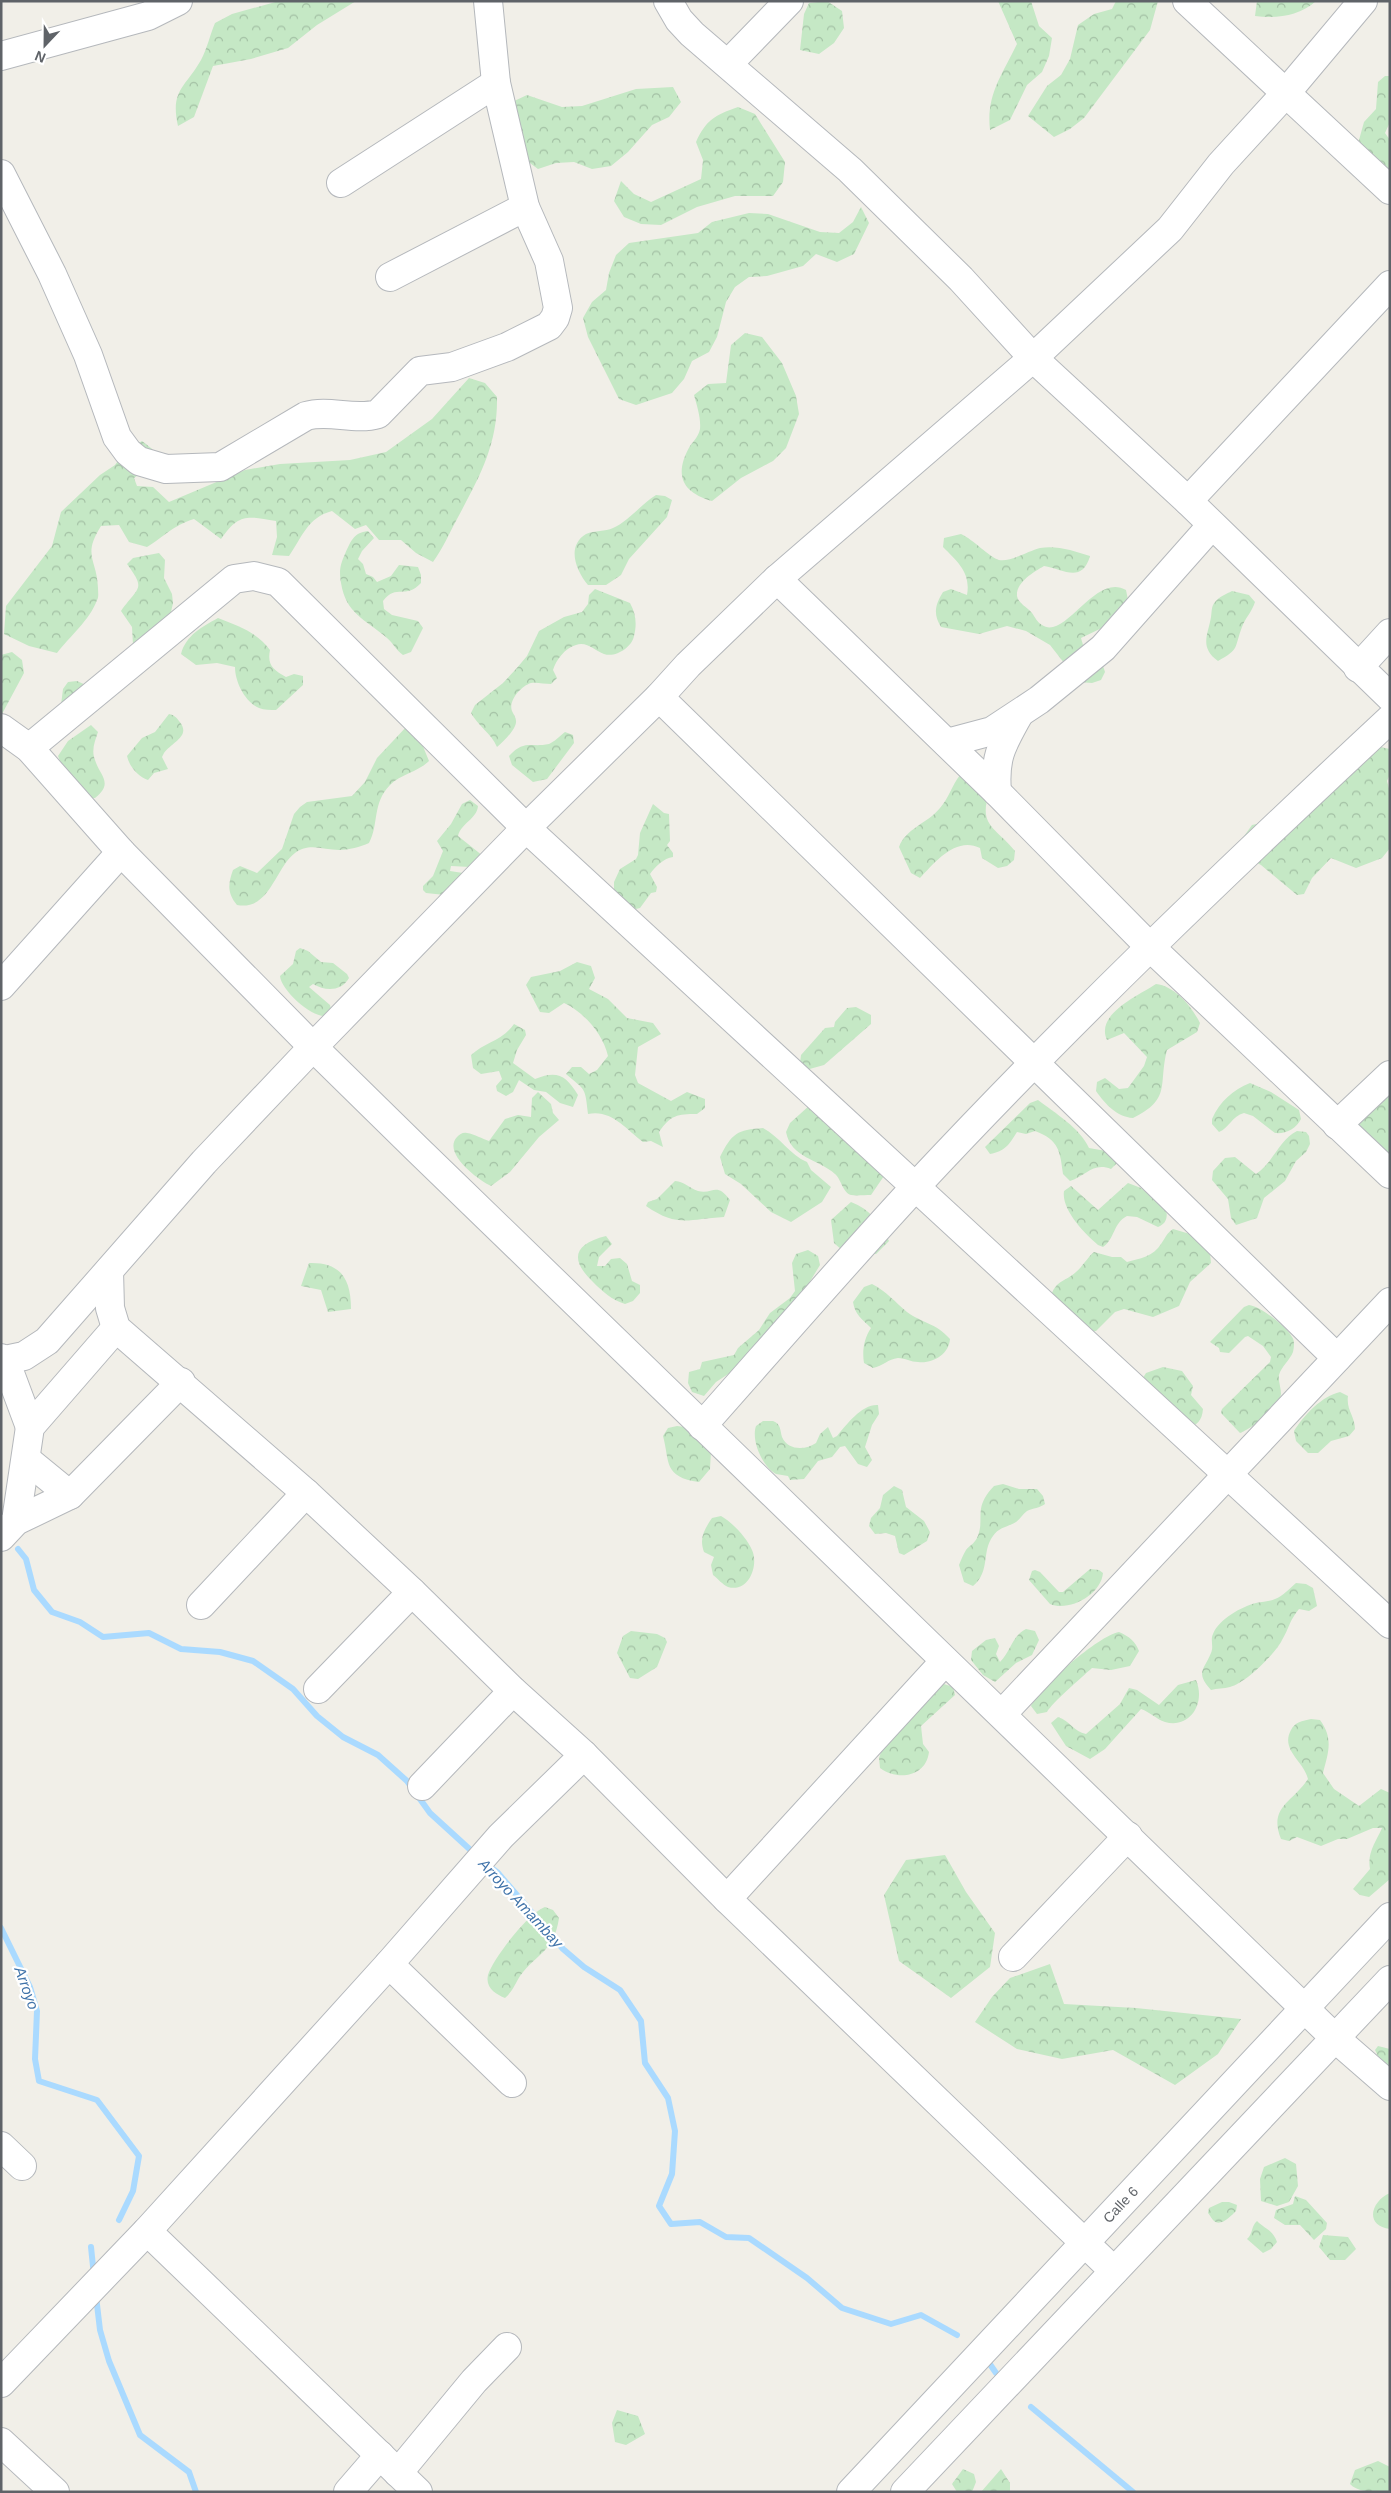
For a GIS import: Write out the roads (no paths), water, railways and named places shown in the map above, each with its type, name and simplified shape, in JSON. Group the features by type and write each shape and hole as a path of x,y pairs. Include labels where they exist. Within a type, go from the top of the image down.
{"street":[{"path":"1,56 148,16 178,1"},
{"path":"1,174 52,274 88,356 117,437 128,452 139,461 166,469 220,467 306,416 315,413 344,417 378,414 420,371 452,367 508,348 549,326 555,318 558,308 549,261 525,207 496,83 488,1"},
{"path":"668,1 679,20 692,34 850,170 961,279 1033,358 1188,501 1390,697"},
{"path":"728,64 789,1"},
{"path":"1187,1 1390,190"},
{"path":"8,1529 26,1459 30,1427 3,1359 24,1356 47,1340 200,1166 312,1046 526,828 659,697 688,665 778,579 1033,358 1170,228 1221,164 1285,94 1363,1"},
{"path":"342,183 496,83"},
{"path":"390,277 525,207"},
{"path":"1188,501 1390,284"},
{"path":"947,743 992,731 1039,700 1103,648 1212,524"},
{"path":"29,748 234,579 254,576 278,582 526,828 1390,1624"},
{"path":"778,579 997,792 1149,946 1390,1174"},
{"path":"1358,668 1390,633"},
{"path":"659,697 1337,1358"},
{"path":"997,792 996,776 1000,748 1020,712"},
{"path":"702,1426 916,1186 1034,1063 1149,946 1390,719"},
{"path":"1,728 29,748 121,852 312,1046 1336,2039 1390,2086"},
{"path":"1,986 121,852"},
{"path":"1337,1125 1390,1075"},
{"path":"109,1270 110,1308 116,1328 306,1493 412,1592 513,1691 584,1755 728,1899 1114,2271"},
{"path":"1002,1714 1390,1302"},
{"path":"30,1427 116,1328"},
{"path":"8,1529 70,1495 180,1382"},
{"path":"26,1459 70,1495"},
{"path":"201,1605 306,1493"},
{"path":"318,1689 412,1592"},
{"path":"728,1899 945,1661"},
{"path":"422,1786 513,1691"},
{"path":"1,2383 147,2231 389,1964 490,1848 584,1755"},
{"path":"1013,1957 1128,1836"},
{"name":"Calle 6","path":"851,2492 1390,1917"},
{"path":"389,1964 512,2083"},
{"path":"905,2492 1390,1980"},
{"path":"1,2146 22,2166"},
{"path":"147,2231 418,2492"},
{"path":"348,2492 389,2464 507,2347"},
{"path":"1,2442 55,2492"}],"waterway":[{"name":"Arroyo Amambay","path":"18,1549 26,1559 34,1590 52,1612 80,1622 103,1637 149,1633 181,1649 220,1652 253,1661 293,1689 317,1716 343,1737 378,1755 407,1781 430,1813 476,1855"},
{"name":"Arroyo Amambay","path":"485,1863 498,1873 563,1949 584,1967 620,1990 641,2021 645,2063 668,2098 675,2131 672,2174 659,2206 671,2224 700,2222 726,2237 749,2238 807,2278 842,2308 891,2324 921,2315 957,2335"},
{"name":"Arroyo","path":"1,1928 30,1987 37,2011 35,2059 39,2081 97,2100 139,2156 133,2191 119,2220"},
{"path":"91,2247 94,2276"},
{"path":"96,2296 100,2330 109,2361 140,2435 189,2472 196,2492"},
{"name":"Arroyo Amambay","path":"985,2357 996,2373"},
{"name":"Arroyo Amambay","path":"1031,2407 1133,2492"}]}
